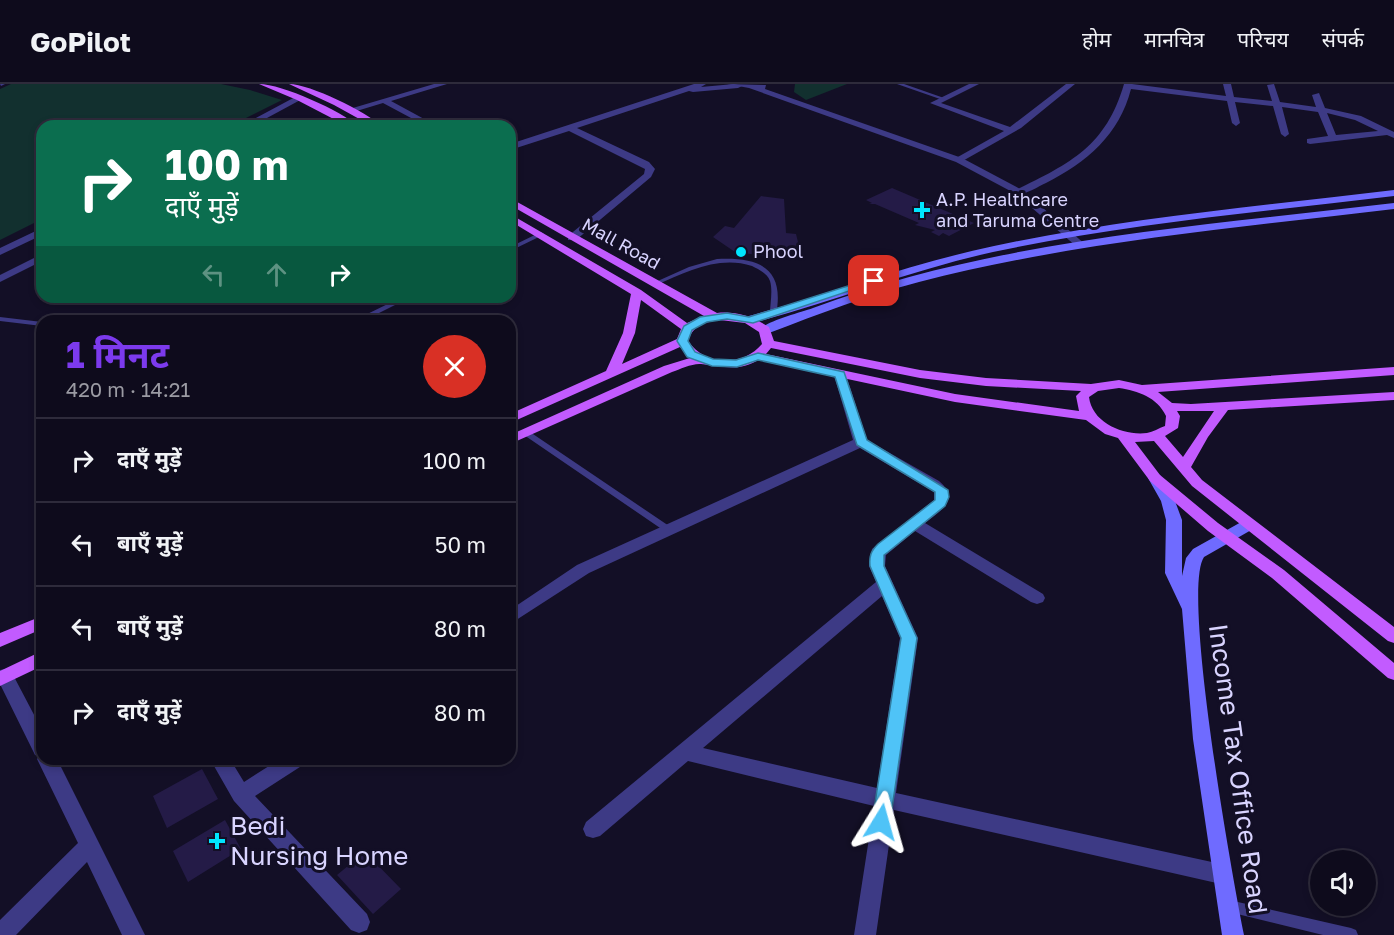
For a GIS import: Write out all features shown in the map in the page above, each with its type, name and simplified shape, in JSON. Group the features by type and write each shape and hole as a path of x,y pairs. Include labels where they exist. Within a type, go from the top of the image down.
{"main road":[{"path":"263,84 300,98 342,120"},
{"path":"292,84 368,120"},
{"path":"749,320 774,314 916,267 993,249 1071,234 1394,193"},
{"name":"Mall Road","path":"516,205 715,317"},
{"path":"765,330 793,318 924,279 1008,258 1081,245 1394,206"},
{"name":"Mall Road","path":"516,220 637,292 687,328"},
{"path":"611,374 629,333 637,292"},
{"path":"516,416 682,341 687,328 694,323 715,317 738,317 749,320 765,330 768,344"},
{"path":"682,341 685,348 700,359 712,363 737,363 758,356 955,398 1086,416"},
{"path":"758,356 768,344"},
{"path":"768,344 920,374 986,382 1092,388 1119,384 1140,388 1394,371"},
{"path":"516,438 668,369 700,359"},
{"path":"1092,388 1086,392 1081,403 1086,416 1101,428 1123,435 1158,437 1171,428 1173,416 1168,406 1159,398 1140,388"},
{"path":"1168,406 1394,396"},
{"path":"1183,469 1202,436 1225,405"},
{"path":"1123,435 1155,478 1168,501 1174,520 1173,573 1190,610"},
{"path":"1158,437 1197,483 1248,525 1319,576 1394,636"},
{"path":"1155,478 1278,574 1394,673"},
{"path":"1227,536 1248,525"},
{"name":"Income Tax Office Road","path":"1227,536 1194,558 1189,571 1192,649 1221,874 1233,935"},
{"path":"0,639 36,624"},
{"path":"3,677 36,661"}],"street":[{"path":"350,110 443,84"},
{"path":"516,145 687,91 702,84"},
{"path":"975,84 933,103 1010,130"},
{"path":"959,160 1010,130 1071,84"},
{"path":"1227,84 1236,123"},
{"path":"1271,84 1285,134"},
{"path":"687,91 735,85 752,87 959,160 1019,192 1071,234 1081,245"},
{"path":"752,87 772,85 778,95"},
{"path":"1019,192 1045,179 1091,149 1107,134 1119,114 1128,85 1320,109 1359,118 1392,133"},
{"path":"1316,95 1333,138"},
{"path":"257,120 300,98"},
{"path":"384,101 421,120"},
{"path":"568,127 646,164 650,169 648,176 572,238"},
{"path":"1310,141 1392,133"},
{"path":"0,252 36,234"},
{"path":"0,279 36,260"},
{"path":"840,375 861,442 941,490 943,497 940,503 878,553 877,566 909,638 865,935"},
{"path":"516,614 583,569 861,442"},
{"path":"914,524 1037,597"},
{"path":"593,829 885,584"},
{"path":"3,677 36,738"},
{"path":"686,752 884,800 1221,874"},
{"path":"50,765 134,935"},
{"path":"224,765 241,795 359,922"},
{"path":"241,795 287,765"},
{"path":"1,935 90,845"}],"lane":[{"path":"899,84 942,98"},
{"path":"516,246 541,234"},
{"path":"654,284 691,267 712,262 752,264 764,269 773,281 774,314"},
{"path":"370,315 395,303"},
{"path":"0,319 36,323"},
{"path":"527,433 669,530"},
{"path":"1226,906 1351,935"}],"green space":[{"path":"11,84 221,84 282,100 242,120 36,120 36,222 0,240 0,89"},
{"path":"795,84 847,84 806,100 794,92"}],"building":[{"path":"892,188 974,223 949,236 943,233 939,236 931,232 935,230 915,225 919,223 875,204 869,204 872,203 866,200"},
{"path":"761,196 784,199 786,233 796,234 799,246 767,256 735,252 713,237 725,226 734,228"},
{"path":"202,769 218,799 167,828 153,796"},
{"path":"225,820 241,849 188,882 173,851"},
{"path":"365,852 401,889 373,914 337,875"}],"place":[{"name":"A.P. Healthcare and Taruma Centre","path":"922,210"},
{"name":"Phool","path":"741,252"},
{"name":"Bedi Nursing Home","path":"217,841"}],"route":[{"path":"874,281 749,320 727,316 704,319 687,328 682,341 691,354 712,363 737,363 758,356 840,375 861,442 941,490 943,497 940,503 883,548 876,559 909,638 881,822"}]}
